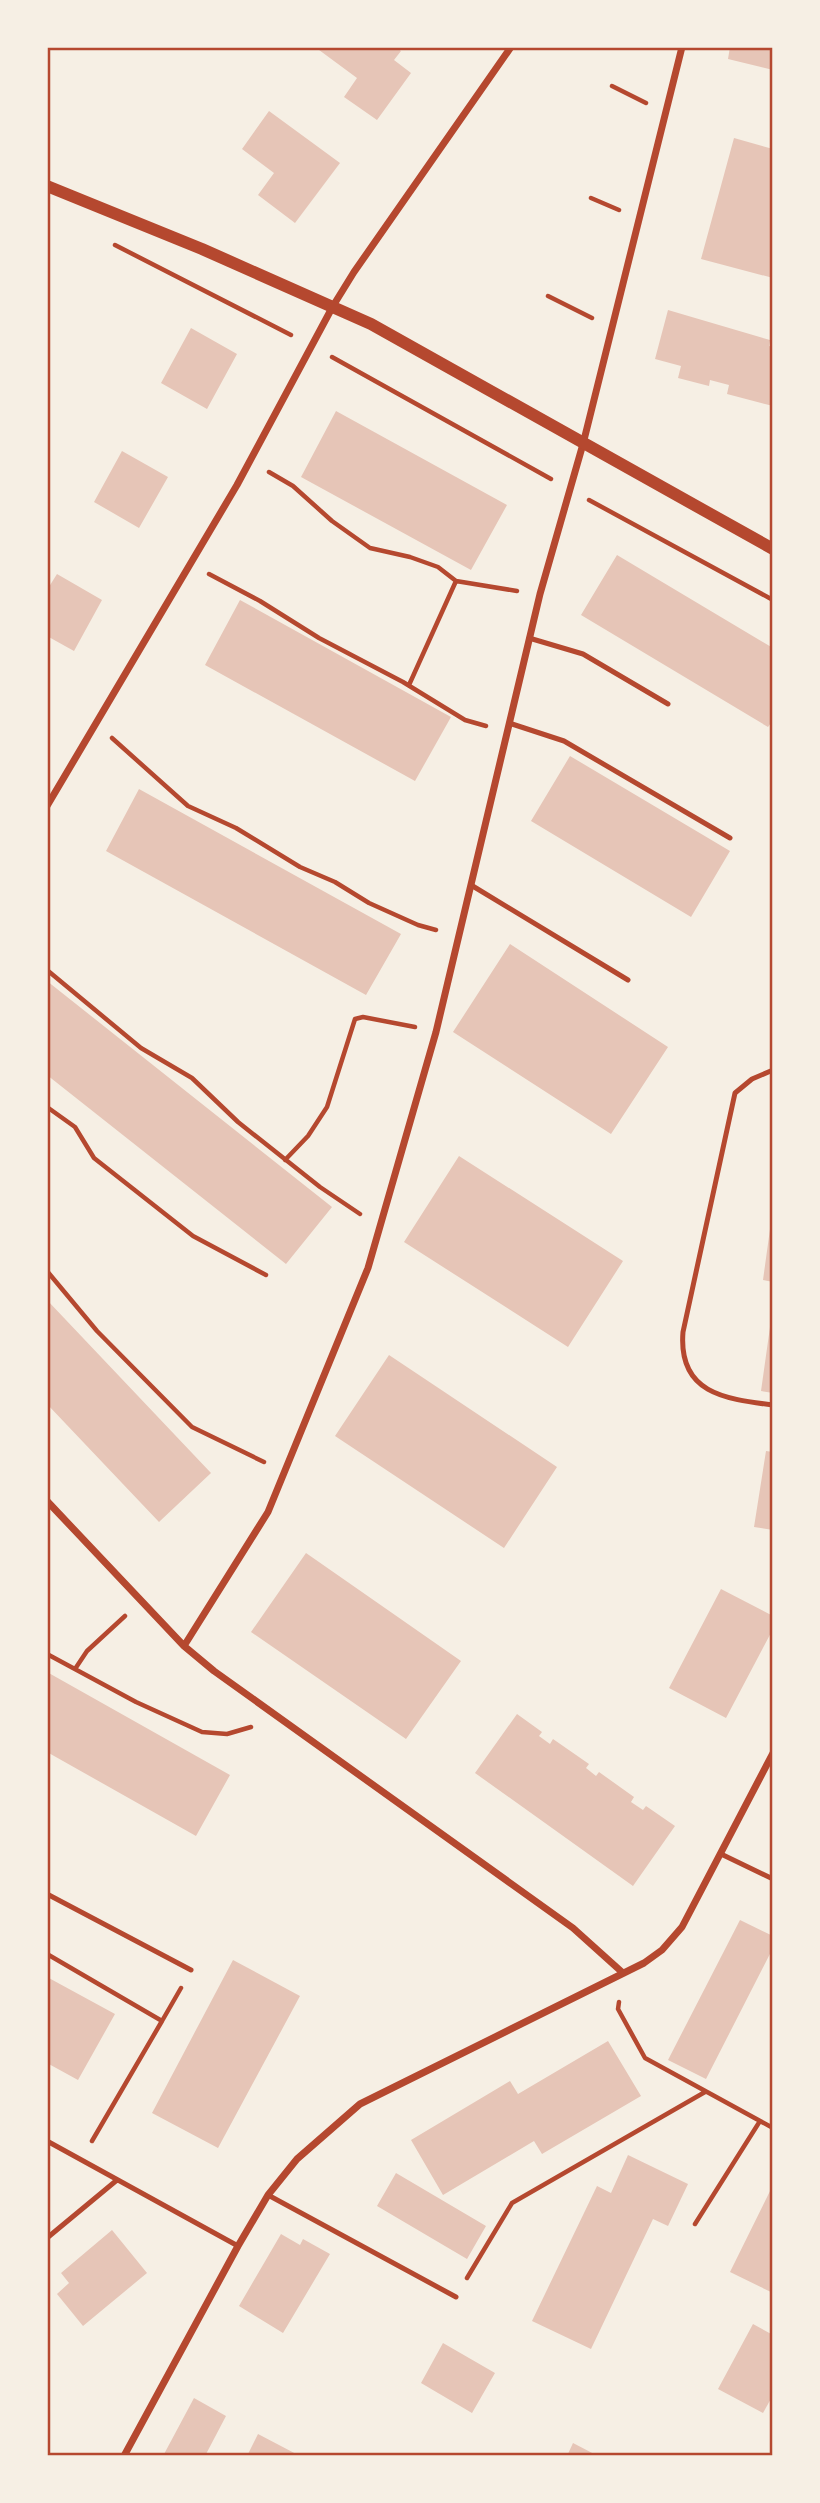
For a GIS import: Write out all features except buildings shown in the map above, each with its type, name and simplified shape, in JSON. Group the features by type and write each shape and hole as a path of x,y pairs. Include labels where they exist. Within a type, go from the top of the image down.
{"street":[{"path":"47,806 250,461 333,306 510,47"},
{"path":"184,1646 268,1512 368,1268 436,1032 540,594 583,444 682,47"},
{"path":"47,186 191,244 371,324 773,549"},
{"path":"47,1501 184,1646 214,1671 573,1928 623,1973"},
{"path":"124,2456 238,2246 268,2196 297,2159 360,2104 644,1963 662,1950 682,1927 773,1753"}],"lane":[{"path":"530,638 583,654 668,704"},
{"path":"508,727 564,741 730,838"},
{"path":"471,886 628,980"},
{"path":"773,1070 752,1079 735,1093 681,1350 694,1381 712,1392 736,1400 773,1405"},
{"path":"721,1854 773,1879"},
{"path":"47,1894 191,1970"},
{"path":"47,2141 238,2246"},
{"path":"47,2238 117,2180"},
{"path":"268,2196 456,2297"}],"path":[{"path":"612,86 666,113"},
{"path":"107,241 312,346 773,600"},
{"path":"548,296 612,327"},
{"path":"250,461 293,486 332,521 370,548 438,568 456,581 540,594"},
{"path":"190,564 260,601 319,638 409,685 465,720 508,727"},
{"path":"409,685 456,581"},
{"path":"96,723 188,806 236,828 300,867 335,882 369,903 418,925 459,936"},
{"path":"47,970 141,1048 192,1078 238,1122 285,1160 379,1227"},
{"path":"285,1160 307,1136 327,1107 355,1019 363,1017 436,1032"},
{"path":"47,1107 75,1127 94,1158 193,1236 266,1275"},
{"path":"47,1271 97,1331 192,1427 284,1471"},
{"path":"75,1669 87,1651 141,1601"},
{"path":"47,1654 136,1702 202,1732 227,1734 280,1718"},
{"path":"47,1954 162,2021"},
{"path":"82,2160 191,1970"},
{"path":"623,1973 618,2009 645,2058 773,2128"},
{"path":"456,2297 512,2203 705,2092"},
{"path":"695,2224 760,2122"}]}
